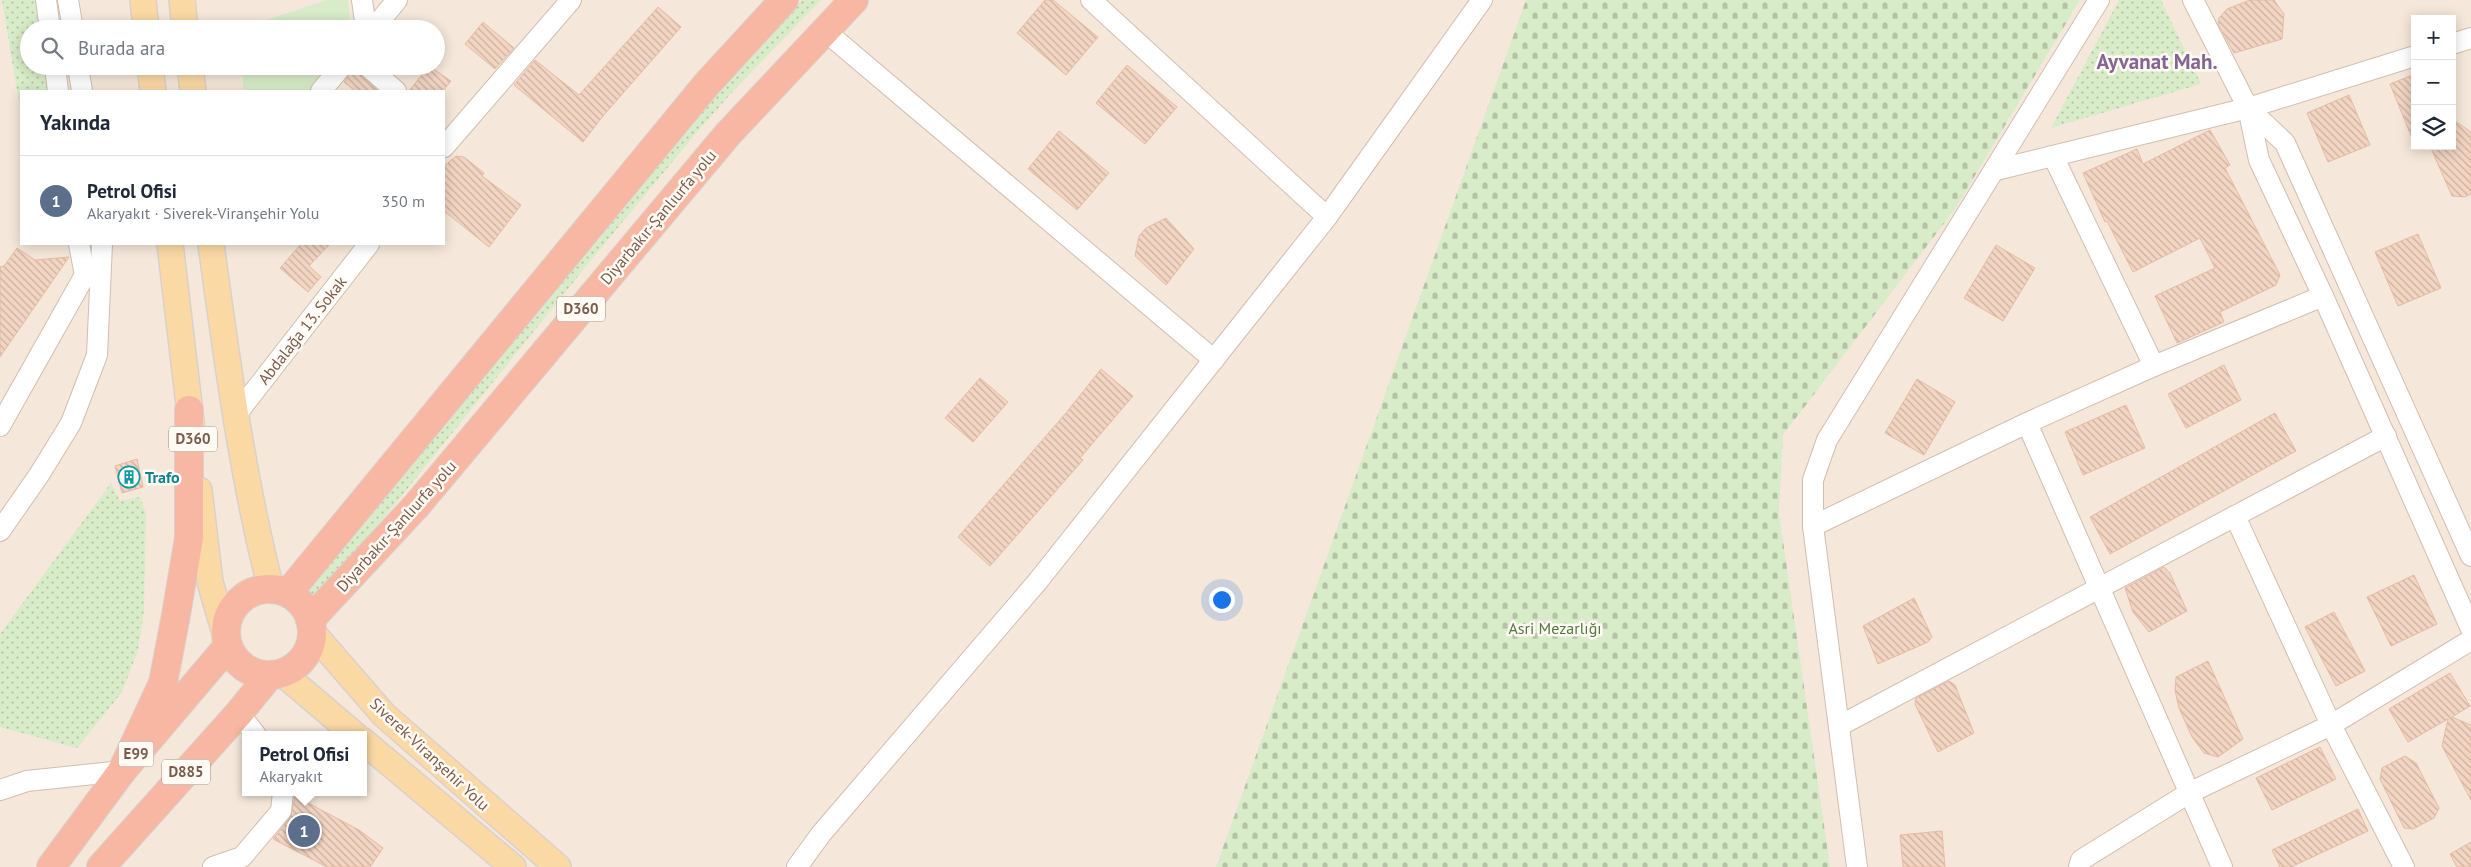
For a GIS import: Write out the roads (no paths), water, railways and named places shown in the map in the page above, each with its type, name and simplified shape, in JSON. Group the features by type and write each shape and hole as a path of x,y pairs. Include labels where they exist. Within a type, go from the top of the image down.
{"highway":[{"name":"D360","path":"279,591 699,93 784,0"},
{"name":"Diyarbakır-Şanlıurfa yolu","path":"311,626 418,505 728,134 854,0"},
{"path":"122,771 163,683 176,615 189,538 189,410"},
{"path":"257,591 279,591 302,605 311,626 310,646 304,658 294,667 276,675 256,674 244,668 234,658 227,640 231,613 244,597 257,591"},
{"name":"E99","path":"51,867 122,771 227,640"},
{"name":"D885","path":"101,867 239,713 276,675"}],"main road":[{"path":"143,0 145,20"},
{"path":"182,0 184,20"},
{"path":"151,75 153,90"},
{"path":"191,75 192,90"},
{"name":"D360","path":"170,245 210,582 227,640"},
{"name":"D360","path":"211,245 235,416 257,536 279,591"},
{"name":"Siverek-Viranşehir Yolu","path":"311,626 384,716 558,867"},
{"path":"276,675 351,731"},
{"name":"Siverek-Viranşehir Yolu","path":"367,744 513,867"}],"street":[{"path":"46,0 49,20"},
{"path":"68,0 71,20"},
{"path":"362,0 365,20"},
{"path":"380,20 397,0"},
{"path":"446,139 571,0"},
{"path":"1092,0 1327,218"},
{"path":"797,867 821,834 1038,581 1327,218 1482,0"},
{"path":"1857,867 1813,526 1813,480 1827,440 1996,170 2099,0"},
{"path":"2193,0 2248,108 2259,160 2323,296 2471,629"},
{"path":"825,31 1214,360"},
{"path":"2456,43 2471,38"},
{"path":"1996,170 2248,108 2411,57"},
{"path":"56,75 58,90"},
{"path":"79,75 82,90"},
{"path":"322,90 334,75"},
{"path":"377,75 395,90"},
{"path":"2248,108 2285,142 2466,533 2471,556"},
{"path":"2053,156 2154,366"},
{"path":"0,426 85,275 79,245"},
{"path":"0,531 39,475 71,422 97,356 102,245"},
{"name":"Abdalağa 13. Sokak","path":"235,416 368,245"},
{"path":"1813,526 2027,423 2154,366 2323,296"},
{"path":"2027,423 2222,867"},
{"path":"1839,726 2386,436"},
{"path":"2235,516 2331,725 2404,867"},
{"path":"2079,867 2081,860 2189,793 2331,725 2471,640"},
{"path":"239,713 253,731"},
{"path":"0,790 26,781 122,771"},
{"path":"213,867 242,857 281,811 283,796"}],"place":[{"name":"Trafo","path":"129,477"},
{"name":"Petrol Ofisi","path":"304,831"}],"district":[{"name":"Ayvanat Mah.","path":"2157,62"}],"park label":[{"name":"Asri Mezarlığı","path":"1555,628"}]}
